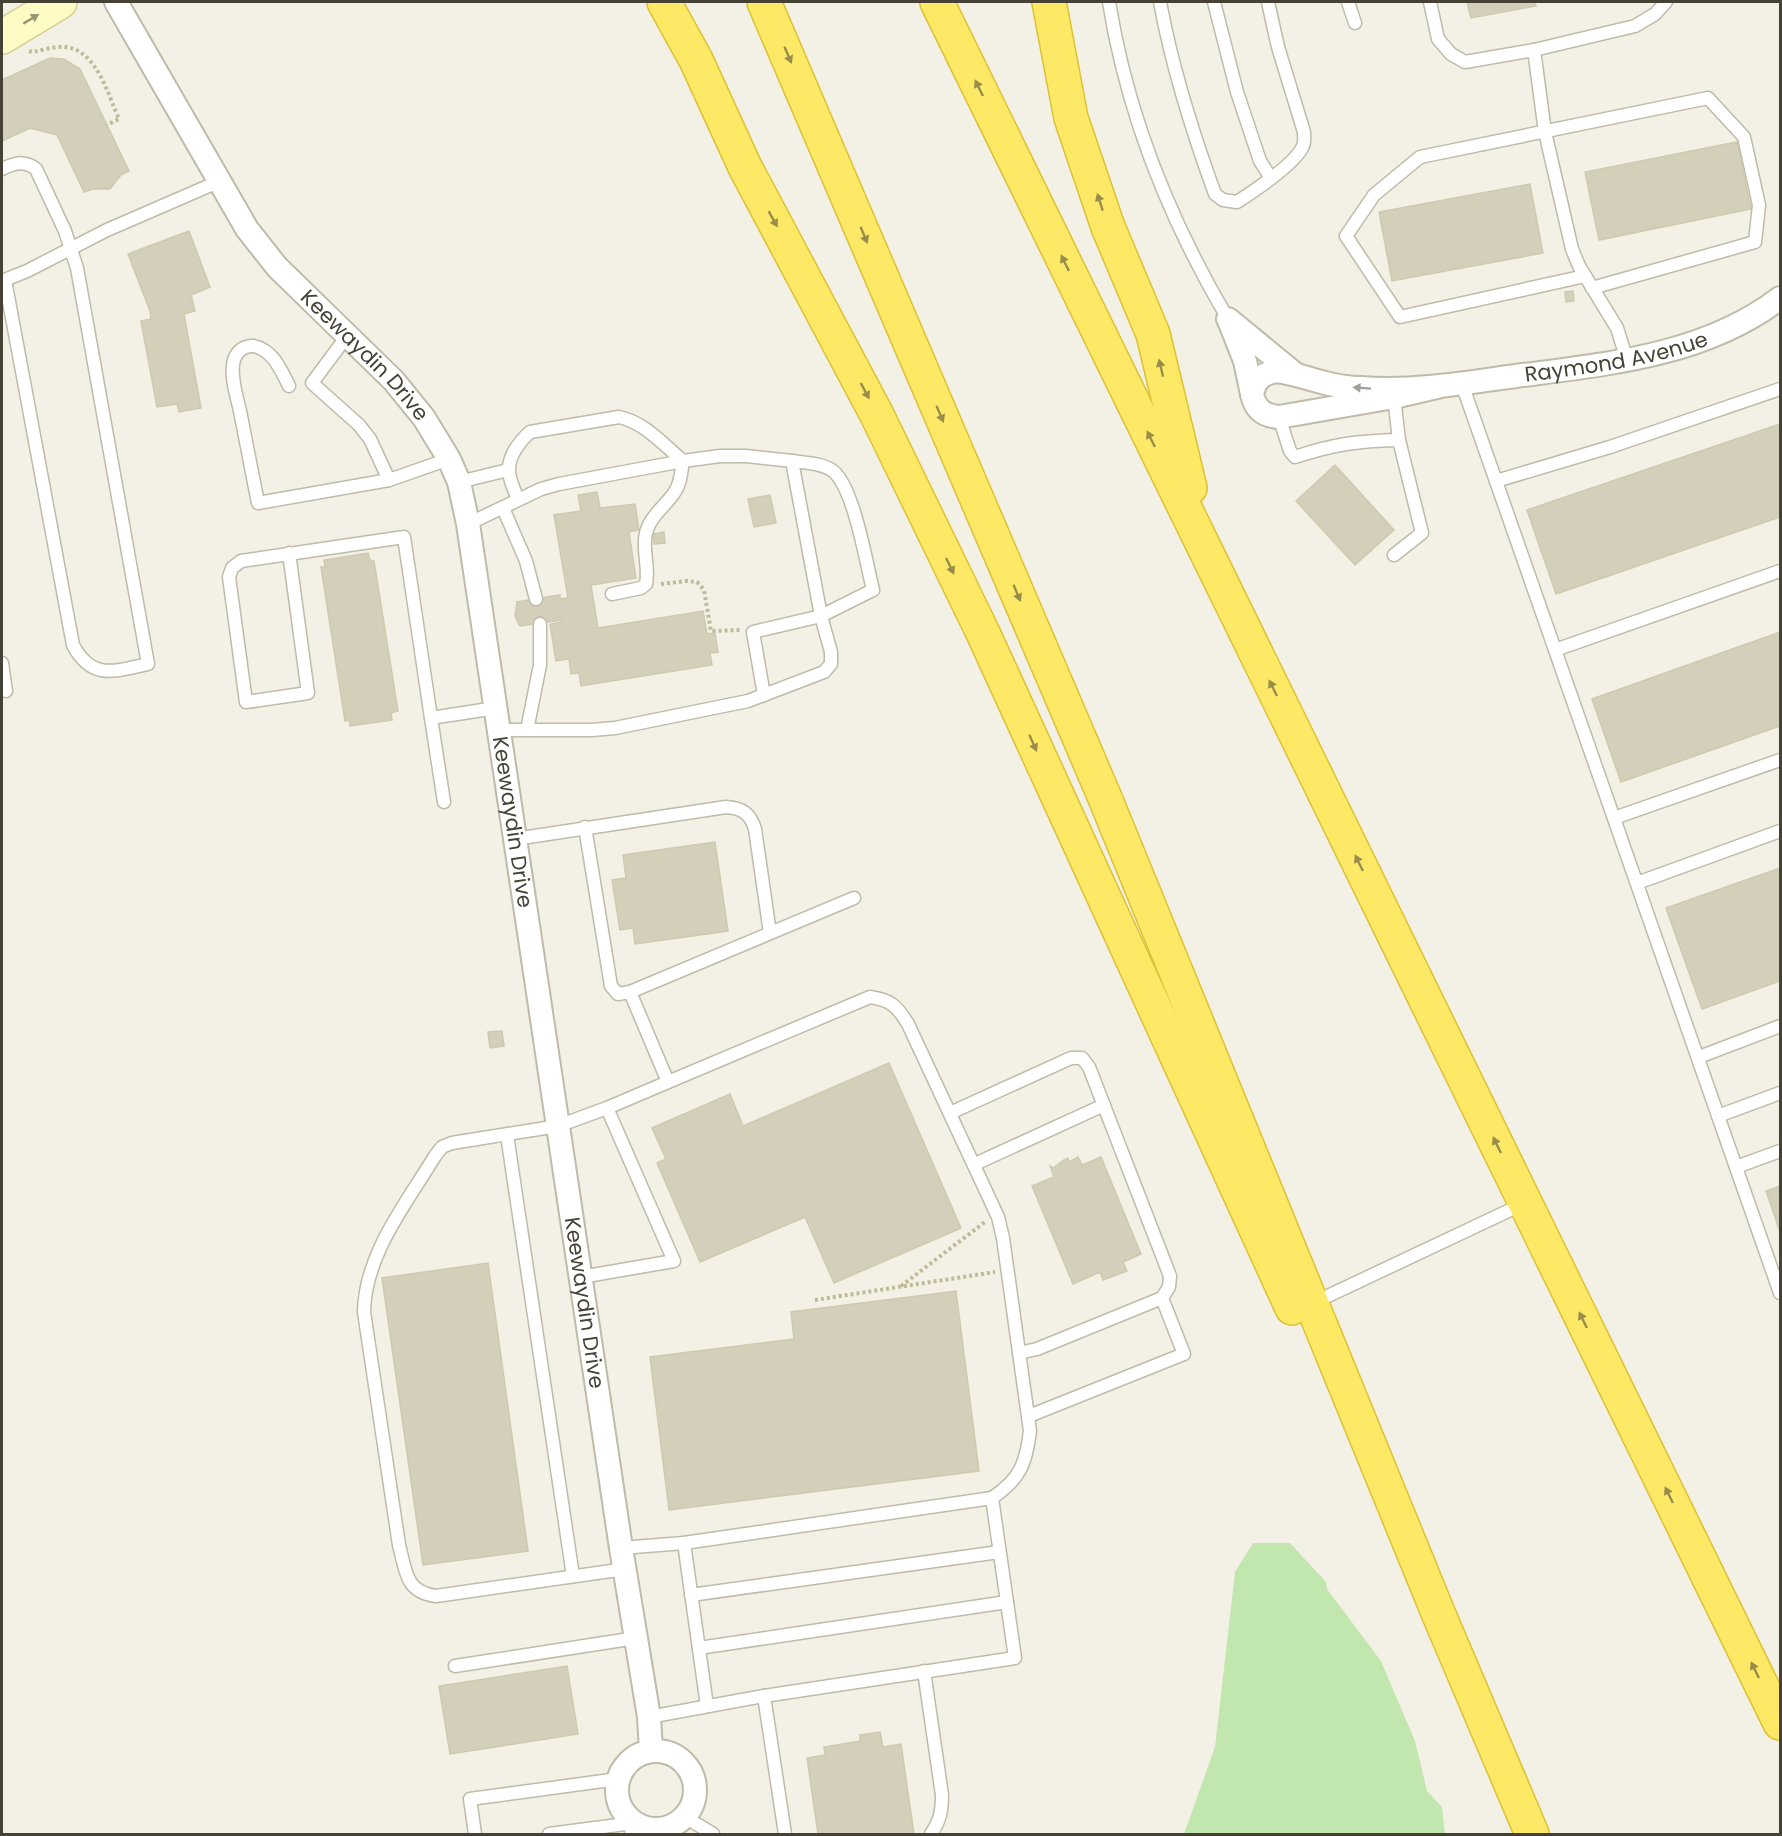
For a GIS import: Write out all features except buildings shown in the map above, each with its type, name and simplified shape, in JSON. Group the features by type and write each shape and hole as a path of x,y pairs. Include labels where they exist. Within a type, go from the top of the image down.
{"highway":[{"path":"642,2 681,70 745,167"},
{"path":"664,2 696,60 745,167 877,415 983,633 1252,1225 1439,1615"},
{"path":"764,2 1105,798 1439,1615 1532,1834"},
{"path":"937,2 1780,1723"},
{"path":"1049,2 1071,118 1108,227 1153,334 1204,548"}],"main road":[{"path":"14,42 60,2"}],"street":[{"name":"Keewaydin Drive","path":"116,2 247,229 277,267 409,398 437,438 459,482 468,524 623,1559 649,1717 651,1751"},
{"name":"Raymond Avenue","path":"1279,417 1452,385 1627,360 1678,349 1752,317 1780,298"},
{"path":"1228,319 1295,374"},
{"path":"1228,319 1245,362 1258,409 1264,414 1279,417"},
{"name":"Raymond Avenue","path":"1252,394 1258,379 1269,372 1276,371 1337,386 1393,389 1452,385"},
{"path":"651,1751 663,1752 675,1755 685,1762 692,1772 696,1796 686,1817 676,1824 665,1829 632,1829 618,1802 616,1791 618,1779 623,1768 640,1754 651,1751"}],"lane":[{"path":"1109,2 1123,66 1150,156 1184,238 1228,319"},
{"path":"1160,2 1193,134 1215,194 1223,200 1237,202 1299,154 1305,144 1304,132 1278,47 1268,2"},
{"path":"1214,2 1237,92 1260,160 1270,178"},
{"path":"1348,2 1355,24"},
{"path":"1430,2 1438,39 1451,54 1466,62 1534,50 1635,26 1655,14 1666,2"},
{"path":"1534,50 1545,132 1572,249 1585,276 1617,328 1627,360"},
{"path":"1585,276 1400,317 1346,236 1374,195 1420,157 1708,98 1744,136 1759,205 1755,242 1592,288"},
{"path":"2,169 23,163 36,169 72,248 148,664 114,671 88,666 79,657 73,645 3,280 51,260 72,248 220,181"},
{"path":"347,336 312,383 359,425 370,439 389,480"},
{"path":"289,386 271,355 261,348 249,346 237,353 232,368 258,503 389,480 449,459"},
{"path":"1452,385 1496,481 1780,1293"},
{"path":"1496,481 1611,447 1780,389"},
{"path":"1394,397 1399,440 1422,533 1394,555"},
{"path":"518,500 508,470 520,440 530,432 619,417 629,419 641,426 683,461"},
{"path":"1279,417 1290,451 1295,457 1326,447 1359,441 1399,440"},
{"path":"468,524 541,489 683,461 720,456 746,456 823,466 833,471 840,479 850,500 873,590 820,616 753,632 764,695"},
{"path":"612,594 641,588 646,584 648,576 646,530 675,492 680,482 683,461"},
{"path":"431,718 497,719 527,730 615,728 748,701 825,672 831,664 831,652 820,616 792,461"},
{"path":"459,482 508,470"},
{"path":"503,508 526,561 536,599"},
{"path":"289,553 308,693 246,702 230,577 232,568 241,561 289,553 404,537 444,801"},
{"path":"1556,650 1780,570"},
{"path":"527,730 540,665 540,624"},
{"path":"2,663 6,691"},
{"path":"1614,818 1780,760"},
{"path":"515,839 726,807 738,808 752,819 755,829 770,933"},
{"path":"585,827 611,986 618,994 630,992 854,898"},
{"path":"1637,883 1780,831"},
{"path":"630,992 668,1082"},
{"path":"870,997 884,999 898,1008 908,1024 975,1164 996,1213 1003,1238 1029,1416 1028,1449 1015,1479 992,1498 684,1543 623,1559 573,1576 436,1596 423,1595 413,1588 406,1571 392,1500 364,1312 364,1291 370,1270 392,1227 442,1147 452,1143 558,1126 607,1108 870,997"},
{"path":"1699,1057 1780,1026"},
{"path":"951,1113 1071,1058 1082,1058 1089,1067 1170,1276 1169,1287 1162,1298 1037,1349 1019,1353"},
{"path":"1718,1116 1780,1093"},
{"path":"975,1164 1104,1106"},
{"path":"581,1277 674,1261 607,1108"},
{"path":"507,1135 573,1576"},
{"path":"1736,1167 1780,1151"},
{"path":"1312,1304 1525,1203"},
{"path":"1029,1416 1184,1354 1162,1298"},
{"path":"649,1717 764,1696 1015,1658 992,1498"},
{"path":"684,1543 707,1706"},
{"path":"691,1595 999,1552"},
{"path":"699,1648 1007,1602"},
{"path":"455,1666 636,1638"},
{"path":"924,1671 942,1795 939,1822 931,1834"},
{"path":"764,1696 785,1834"},
{"path":"475,1834 470,1799 618,1779"},
{"path":"686,1817 713,1834"},
{"path":"549,1834 632,1829"}],"path":[{"path":"14,42 33,52 57,47 73,48 89,59 119,119 107,125"},
{"path":"646,584 697,582 704,590 711,631 737,629 753,632"},
{"path":"900,1287 996,1213"},
{"path":"815,1300 1008,1270"}],"green space":[{"path":"1253,1543 1290,1543 1326,1582 1327,1589 1381,1661 1415,1741 1427,1791 1442,1807 1445,1834 1184,1834 1215,1747 1235,1572"}]}
